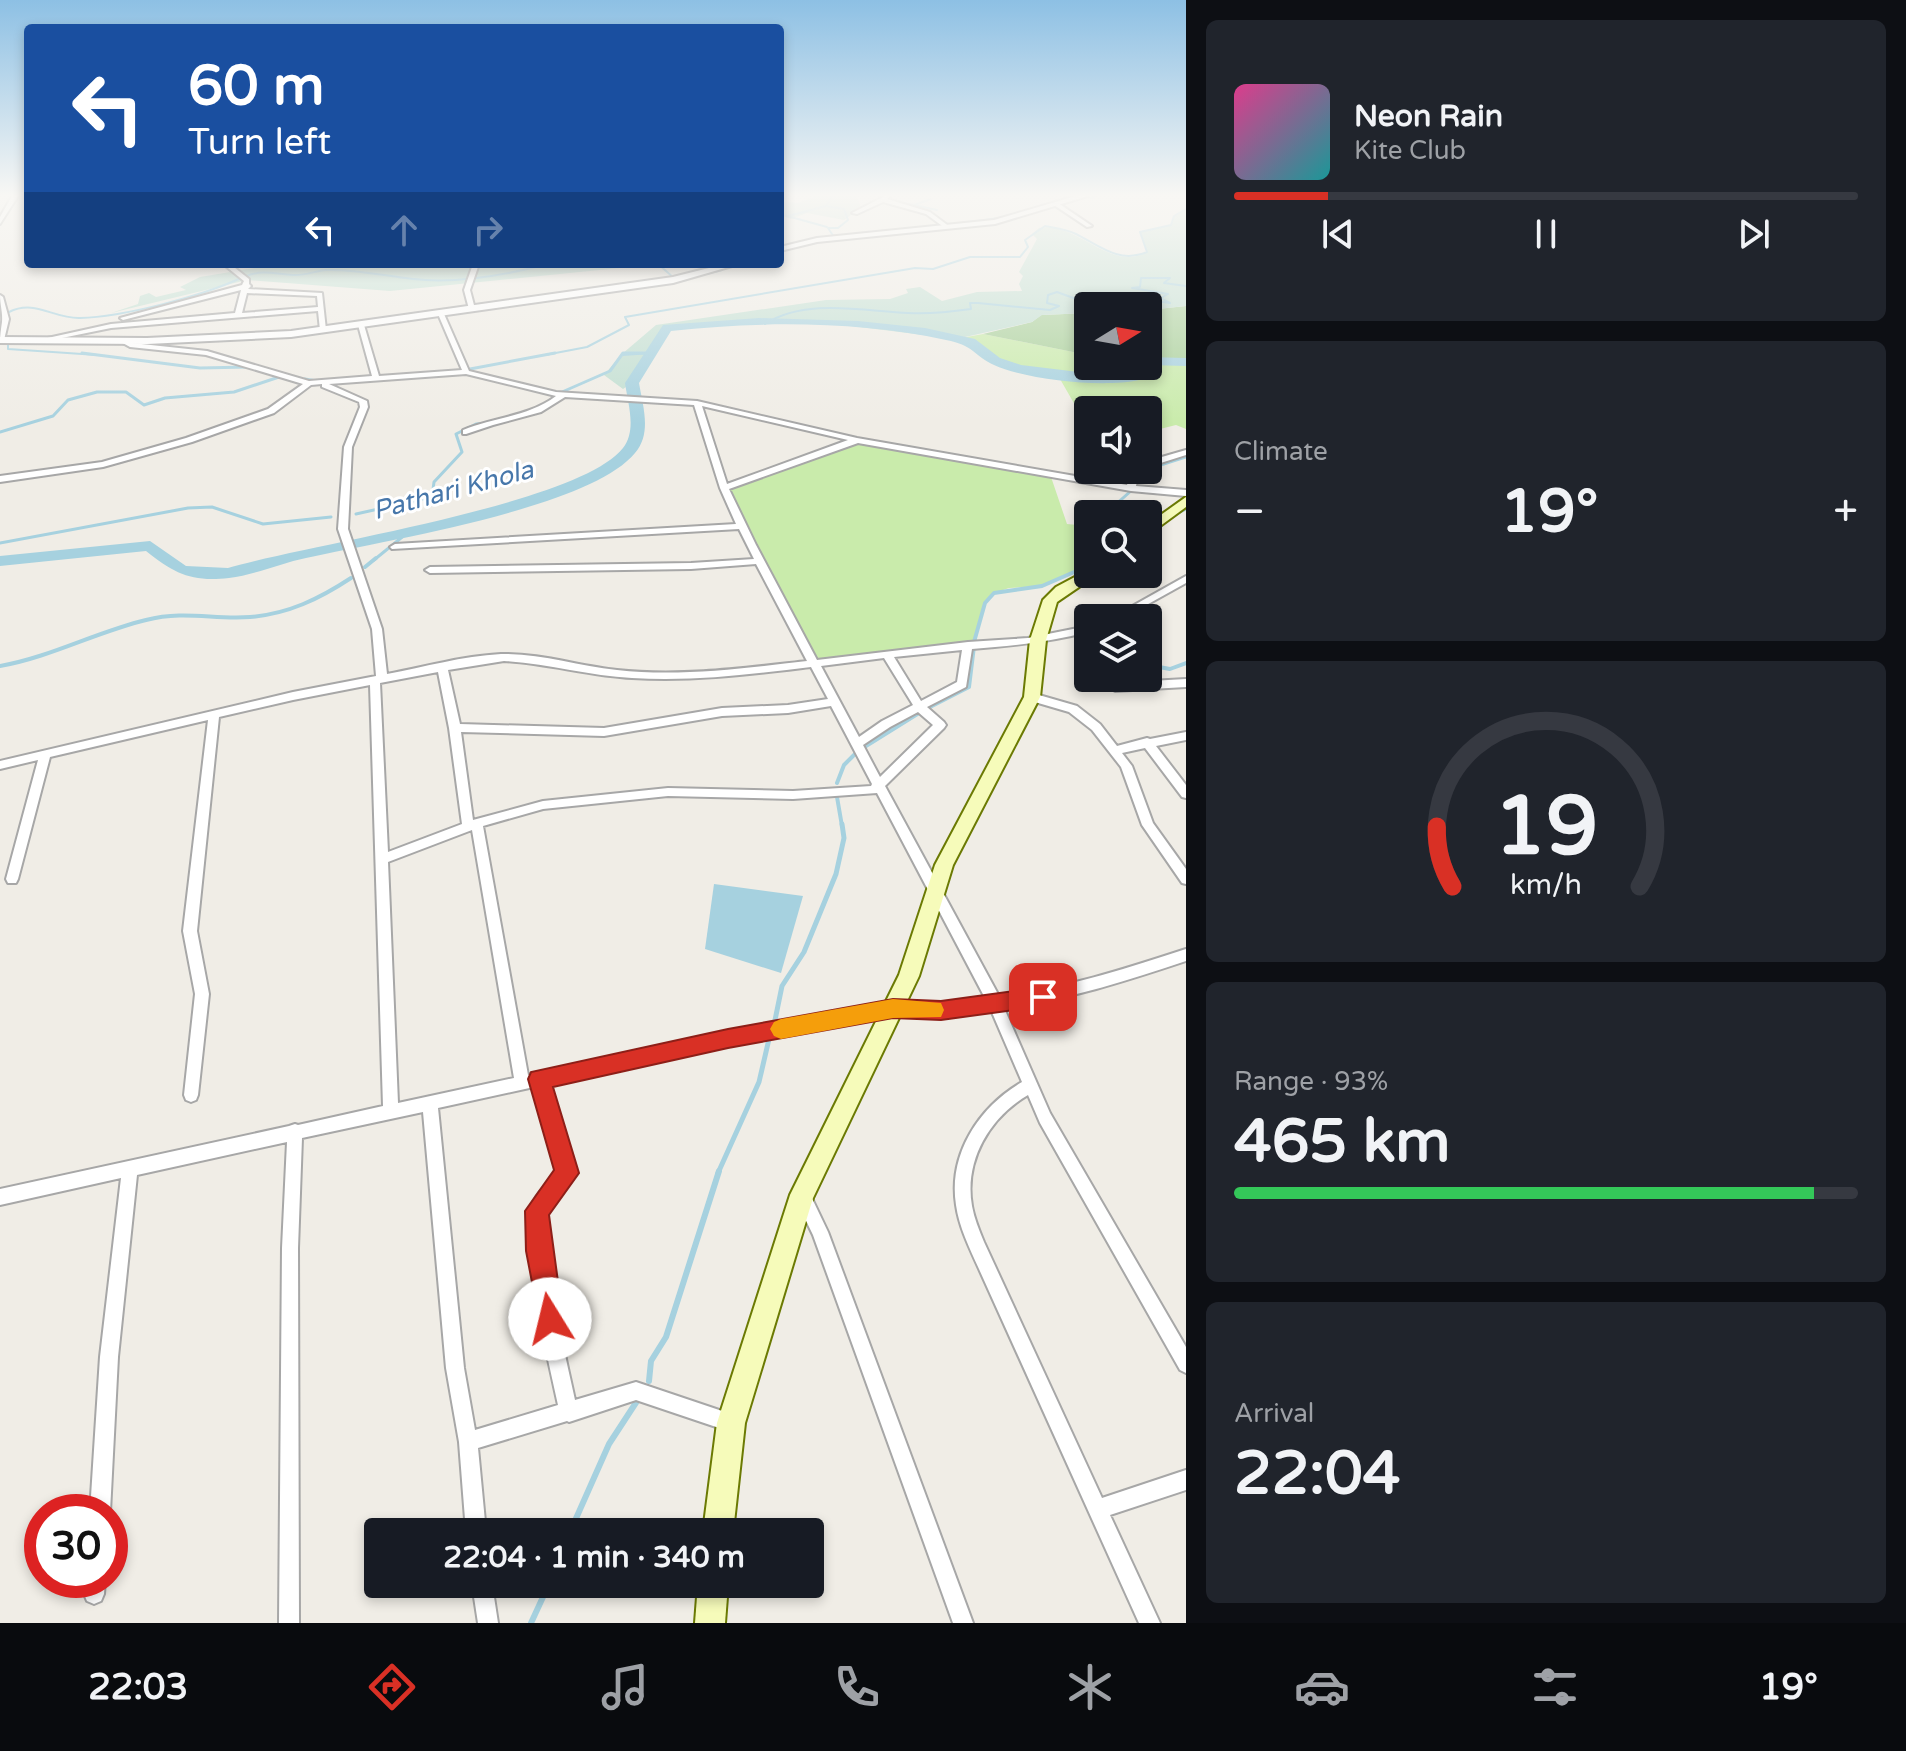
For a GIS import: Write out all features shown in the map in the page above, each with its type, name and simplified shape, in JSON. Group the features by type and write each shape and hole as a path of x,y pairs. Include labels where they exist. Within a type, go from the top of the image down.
{"main road":[{"path":"1162,520 1186,501"},
{"path":"720,1518 731,1423 802,1195 909,976 944,865 1032,697 1038,640 1050,600 1074,583"},
{"path":"710,1623 712,1598"}],"street":[{"path":"236,272 247,280 238,315"},
{"path":"472,309 467,290 474,272"},
{"path":"0,297 6,319 0,340 213,339 361,325 673,280 705,272"},
{"path":"115,320 247,288 318,293 323,330"},
{"path":"47,339 111,326 321,309"},
{"path":"441,314 466,372"},
{"path":"361,325 376,379"},
{"path":"123,341 130,345 207,353 309,383 466,372 564,394 697,403 857,440 1131,488 1186,493"},
{"path":"0,479 103,464 189,440 271,411 309,383"},
{"path":"322,383 363,401 364,407 348,447 343,529 377,629 391,1111"},
{"path":"466,432 527,416 547,408 564,394"},
{"path":"697,403 724,488 760,561 996,1005 1045,1118 1127,1265 1184,1357"},
{"path":"724,488 857,440"},
{"path":"1162,460 1186,452"},
{"path":"1131,488 1132,484"},
{"path":"395,547 743,526"},
{"path":"494,569 497,542"},
{"path":"430,570 691,566 760,561"},
{"path":"1141,604 1186,579"},
{"path":"0,765 379,679 510,656 636,675 814,664 984,643 1038,640 1074,632"},
{"path":"857,744 962,684 968,645"},
{"path":"384,858 472,825 543,805 647,794 867,792 880,786 940,725 919,706 887,654"},
{"path":"442,666 522,1083"},
{"path":"1162,684 1186,683"},
{"path":"1032,697 1082,714 1115,750 1134,782 1148,825 1186,879"},
{"path":"455,728 604,732 722,712 788,709 834,702"},
{"path":"191,1095 202,994 190,931 214,715"},
{"path":"1115,750 1186,736"},
{"path":"1147,742 1184,788"},
{"path":"12,879 45,754"},
{"path":"0,1197 728,1038 893,1009 941,1010 996,1005 1107,981 1186,955"},
{"path":"539,1079 567,1173 566,1178 542,1202 537,1222 550,1319 569,1413"},
{"path":"1031,1085 997,1107 976,1134 964,1170 963,1206 996,1287 1150,1623"},
{"path":"430,1103 455,1368 468,1442 475,1518"},
{"path":"289,1623 290,1263 295,1131"},
{"path":"101,1494 109,1357 130,1168"},
{"path":"802,1195 820,1232 963,1623"},
{"path":"468,1442 636,1391 731,1423"},
{"path":"1098,1509 1186,1480"},
{"path":"484,1598 488,1623"}],"green space":[{"path":"232,272 582,272 390,291 247,280 111,313 138,304 140,296 149,293 156,297 186,290 180,287 200,277"},
{"path":"1019,272 1186,272 1186,306 1162,309 1162,292 1074,292 1074,314 1042,315 1032,322 956,339 843,325 732,322 667,328 632,383 623,389 604,375 622,354 656,325 826,300 890,299 908,293 906,289 920,287 942,301 977,292 1022,291 1019,284 1023,276"},
{"path":"1186,306 1186,362 1162,361 1162,309"},
{"path":"1074,314 1074,352 983,334 1032,322 1041,315"},
{"path":"983,334 1074,352 1074,380 1162,380 1162,363 1186,362 1186,429 1176,425 1162,428 1162,396 1074,396 1074,403 1056,372 996,361 979,346 956,339"},
{"path":"857,440 1050,474 1067,524 1074,525 1074,572 1042,586 1009,588 994,593 985,603 974,642 814,664 724,488"}],"water":[{"path":"714,884 803,896 781,973 705,949"}],"waterway":[{"path":"247,276 317,272"},
{"path":"356,272 446,280 513,272"},
{"path":"667,272 674,278"},
{"path":"678,281 715,272"},
{"path":"545,355 587,347 629,325 625,317 893,272"},
{"path":"9,312 36,308 71,317 98,317 140,310 241,278"},
{"path":"765,324 798,311 835,308 932,313 971,309 970,303 978,303 1050,310 1059,306 1047,303 1048,295 1057,292 1087,303 1080,295 1112,295 1170,303 1161,298 1168,294 1132,288 1140,287 1141,278 1170,278 1164,283 1186,286"},
{"name":"Pathari Khola","path":"0,561 104,548 150,546 182,571 229,573 277,559 520,506 597,474 629,451 639,429 632,383 667,328 759,322 858,324 955,338 977,345 995,361 1005,365 1074,376"},
{"path":"0,344 8,344 8,349 97,355"},
{"path":"82,353 200,368 248,367"},
{"path":"470,369 555,353"},
{"path":"562,392 610,371 623,353 652,353 622,355"},
{"name":"Pathari Khola","path":"1162,361 1186,362"},
{"path":"437,372 456,371"},
{"path":"0,432 53,416 68,400 97,392 126,392 144,405 165,398 234,392 282,376"},
{"path":"338,379 368,377"},
{"path":"305,379 317,381"},
{"path":"356,514 432,497 434,482 462,452 456,434 476,424 489,423"},
{"path":"1162,465 1186,457"},
{"path":"1121,500 1132,490"},
{"path":"0,543 188,508 212,507 263,524 331,517"},
{"path":"1174,515 1186,509"},
{"path":"374,560 412,529"},
{"path":"365,567 376,558"},
{"path":"974,642 985,603 994,593 1042,586 1074,572"},
{"path":"0,666 160,617 237,618 277,613 315,599 351,578"},
{"path":"926,709 969,687 974,646"},
{"path":"1162,668 1170,669 1186,663"},
{"path":"866,746 919,713"},
{"path":"837,783 844,765 855,754"},
{"path":"837,797 842,826"},
{"path":"774,1025 782,986 804,952 836,874 844,838 842,824"},
{"path":"718,1173 759,1082 769,1039"},
{"path":"649,1381 651,1361 666,1337 719,1171"},
{"path":"576,1518 609,1444 639,1398"},
{"path":"531,1623 543,1598"}],"slow traffic":[{"path":"781,1029 893,1009 933,1010"}],"route":[{"path":"550,1319 539,1251 537,1211 567,1173 539,1079 728,1038 893,1009 941,1010 1043,997"}]}
